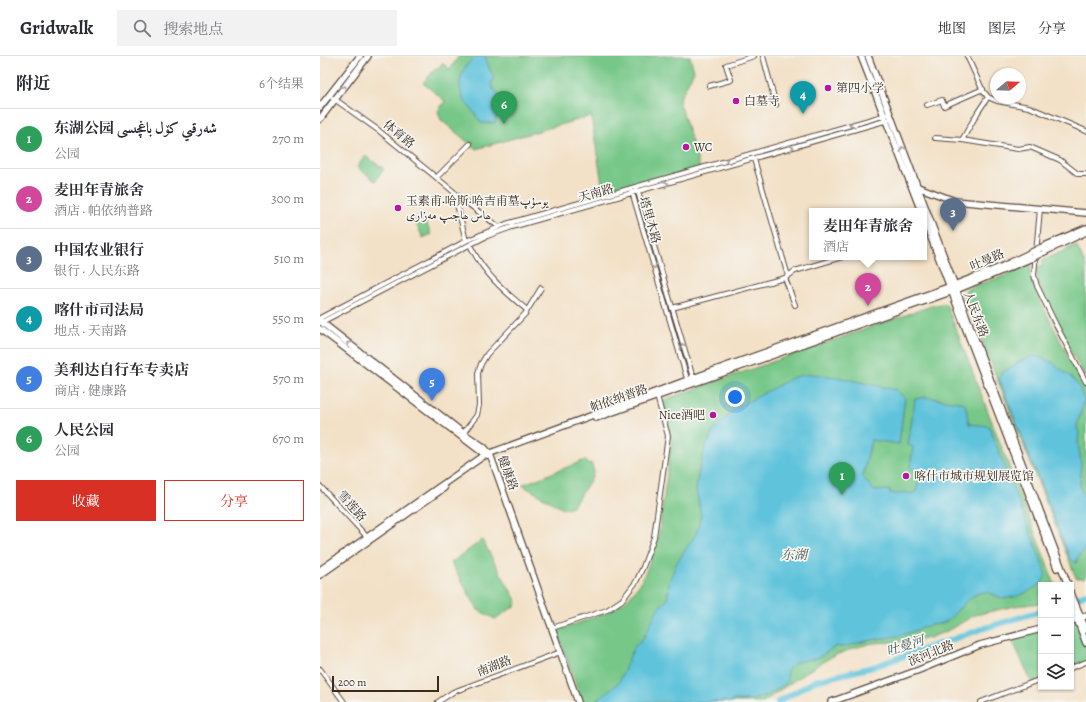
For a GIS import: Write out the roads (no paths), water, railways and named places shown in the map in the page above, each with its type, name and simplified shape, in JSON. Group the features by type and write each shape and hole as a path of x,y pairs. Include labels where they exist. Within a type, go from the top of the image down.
{"main road":[{"path":"320,107 360,56"},
{"path":"320,119 368,56"},
{"name":"人民东路","path":"861,56 918,187 925,208"},
{"name":"人民东路","path":"868,56 920,208"},
{"path":"918,187 955,201 1086,213"},
{"name":"人民东路","path":"927,214 952,288"},
{"name":"人民东路","path":"927,226 1064,581"},
{"path":"1040,251 1086,228"},
{"path":"1040,251 1086,232"},
{"name":"吐曼路","path":"952,288 1040,251"},
{"name":"帕依纳普路","path":"320,570 488,456 691,381 952,288"},
{"name":"健康路","path":"320,321 462,435"},
{"name":"健康路","path":"320,329 462,435 484,447 578,702"},
{"name":"帕依纳普路","path":"488,456 656,396 691,381"},
{"name":"健康路","path":"488,456 575,702"},
{"name":"帕依纳普路","path":"320,575 368,538"},
{"path":"1074,606 1086,630"},
{"path":"1081,618 1086,642"},
{"name":"滨河北路","path":"831,702 920,670 980,645 1038,630"}],"street":[{"path":"709,86 731,80 726,65 754,56"},
{"path":"763,56 776,105"},
{"path":"967,56 988,97 997,101 1029,106 1086,131"},
{"path":"927,105 942,100 944,106 983,89"},
{"name":"体育路","path":"330,96 378,130 499,227"},
{"path":"962,140 988,97"},
{"name":"天南路","path":"320,321 487,236 754,159 888,117"},
{"name":"天南路","path":"320,321 466,241 499,227 888,117"},
{"path":"936,138 962,140 1018,149 1030,147 1060,160 1078,174 1086,174"},
{"path":"437,178 470,144"},
{"path":"754,159 795,305"},
{"name":"塔里木路","path":"633,188 638,192 672,308 691,381 632,194 633,188"},
{"path":"454,192 466,241"},
{"path":"1040,209 1034,275 1037,286 1086,382"},
{"path":"470,245 475,256 490,277 500,288 527,310"},
{"path":"672,308 787,277 795,271 832,260"},
{"path":"462,435 477,415 480,405 478,373 481,364 487,354 527,310 541,288"},
{"path":"552,628 607,610 622,600 636,582 643,567 654,538 668,436 656,396"},
{"name":"雪莲路","path":"320,486 368,538"},
{"name":"南湖路","path":"438,702 453,692 558,653"},
{"path":"1074,667 1086,662"},
{"path":"320,669 344,702"},
{"path":"981,702 1038,680"}],"water":[{"path":"477,56 485,56 494,78 491,85 498,93 499,116 496,117 495,123 481,123 461,94 460,81 464,70 467,64"},
{"path":"1036,356 1053,363 1073,379 1079,386 1084,400 1077,427 1079,433 1078,441 1081,463 1080,484 1082,493 1086,496 1086,548 1078,557 1076,563 1070,559 999,379 1004,371 1029,357"},
{"name":"东湖","path":"811,374 837,377 896,390 905,398 899,444 871,440 863,477 874,491 890,490 890,493 898,494 905,492 912,494 916,491 921,474 910,467 913,447 908,445 915,399 926,397 965,403 969,424 989,426 1045,570 1043,581 1038,582 1038,586 1034,589 1014,597 1004,598 983,592 975,595 943,623 927,626 898,636 866,641 846,647 836,646 818,658 796,662 787,671 787,682 775,691 756,699 734,700 732,702 595,702 619,682 634,647 644,637 658,608 667,600 669,583 676,564 696,534 701,515 696,490 698,475 705,448 713,431 736,408 794,377"}],"waterway":[{"name":"吐曼河","path":"1074,599 1086,594"},
{"name":"吐曼河","path":"778,702 815,681 873,667 982,629 1038,612"}],"place":[{"name":"第四小学","path":"828,88"},
{"name":"白墓寺","path":"736,101"},
{"name":"喀什市司法局","path":"803,114"},
{"name":"人民公园","path":"504,124"},
{"name":"WC","path":"686,147"},
{"name":"玉素甫·哈斯·哈吉甫墓يوسۇپ ھاس ھاجىپ مەزارى","path":"398,208"},
{"name":"中国农业银行","path":"953,231"},
{"name":"麦田年青旅舍","path":"868,306"},
{"name":"美利达自行车专卖店","path":"432,401"},
{"name":"Nice酒吧","path":"713,415"},
{"name":"喀什市城市规划展览馆","path":"906,476"},
{"name":"东湖公园 شەرقىي كۆل باغچىسى","path":"842,495"}]}
